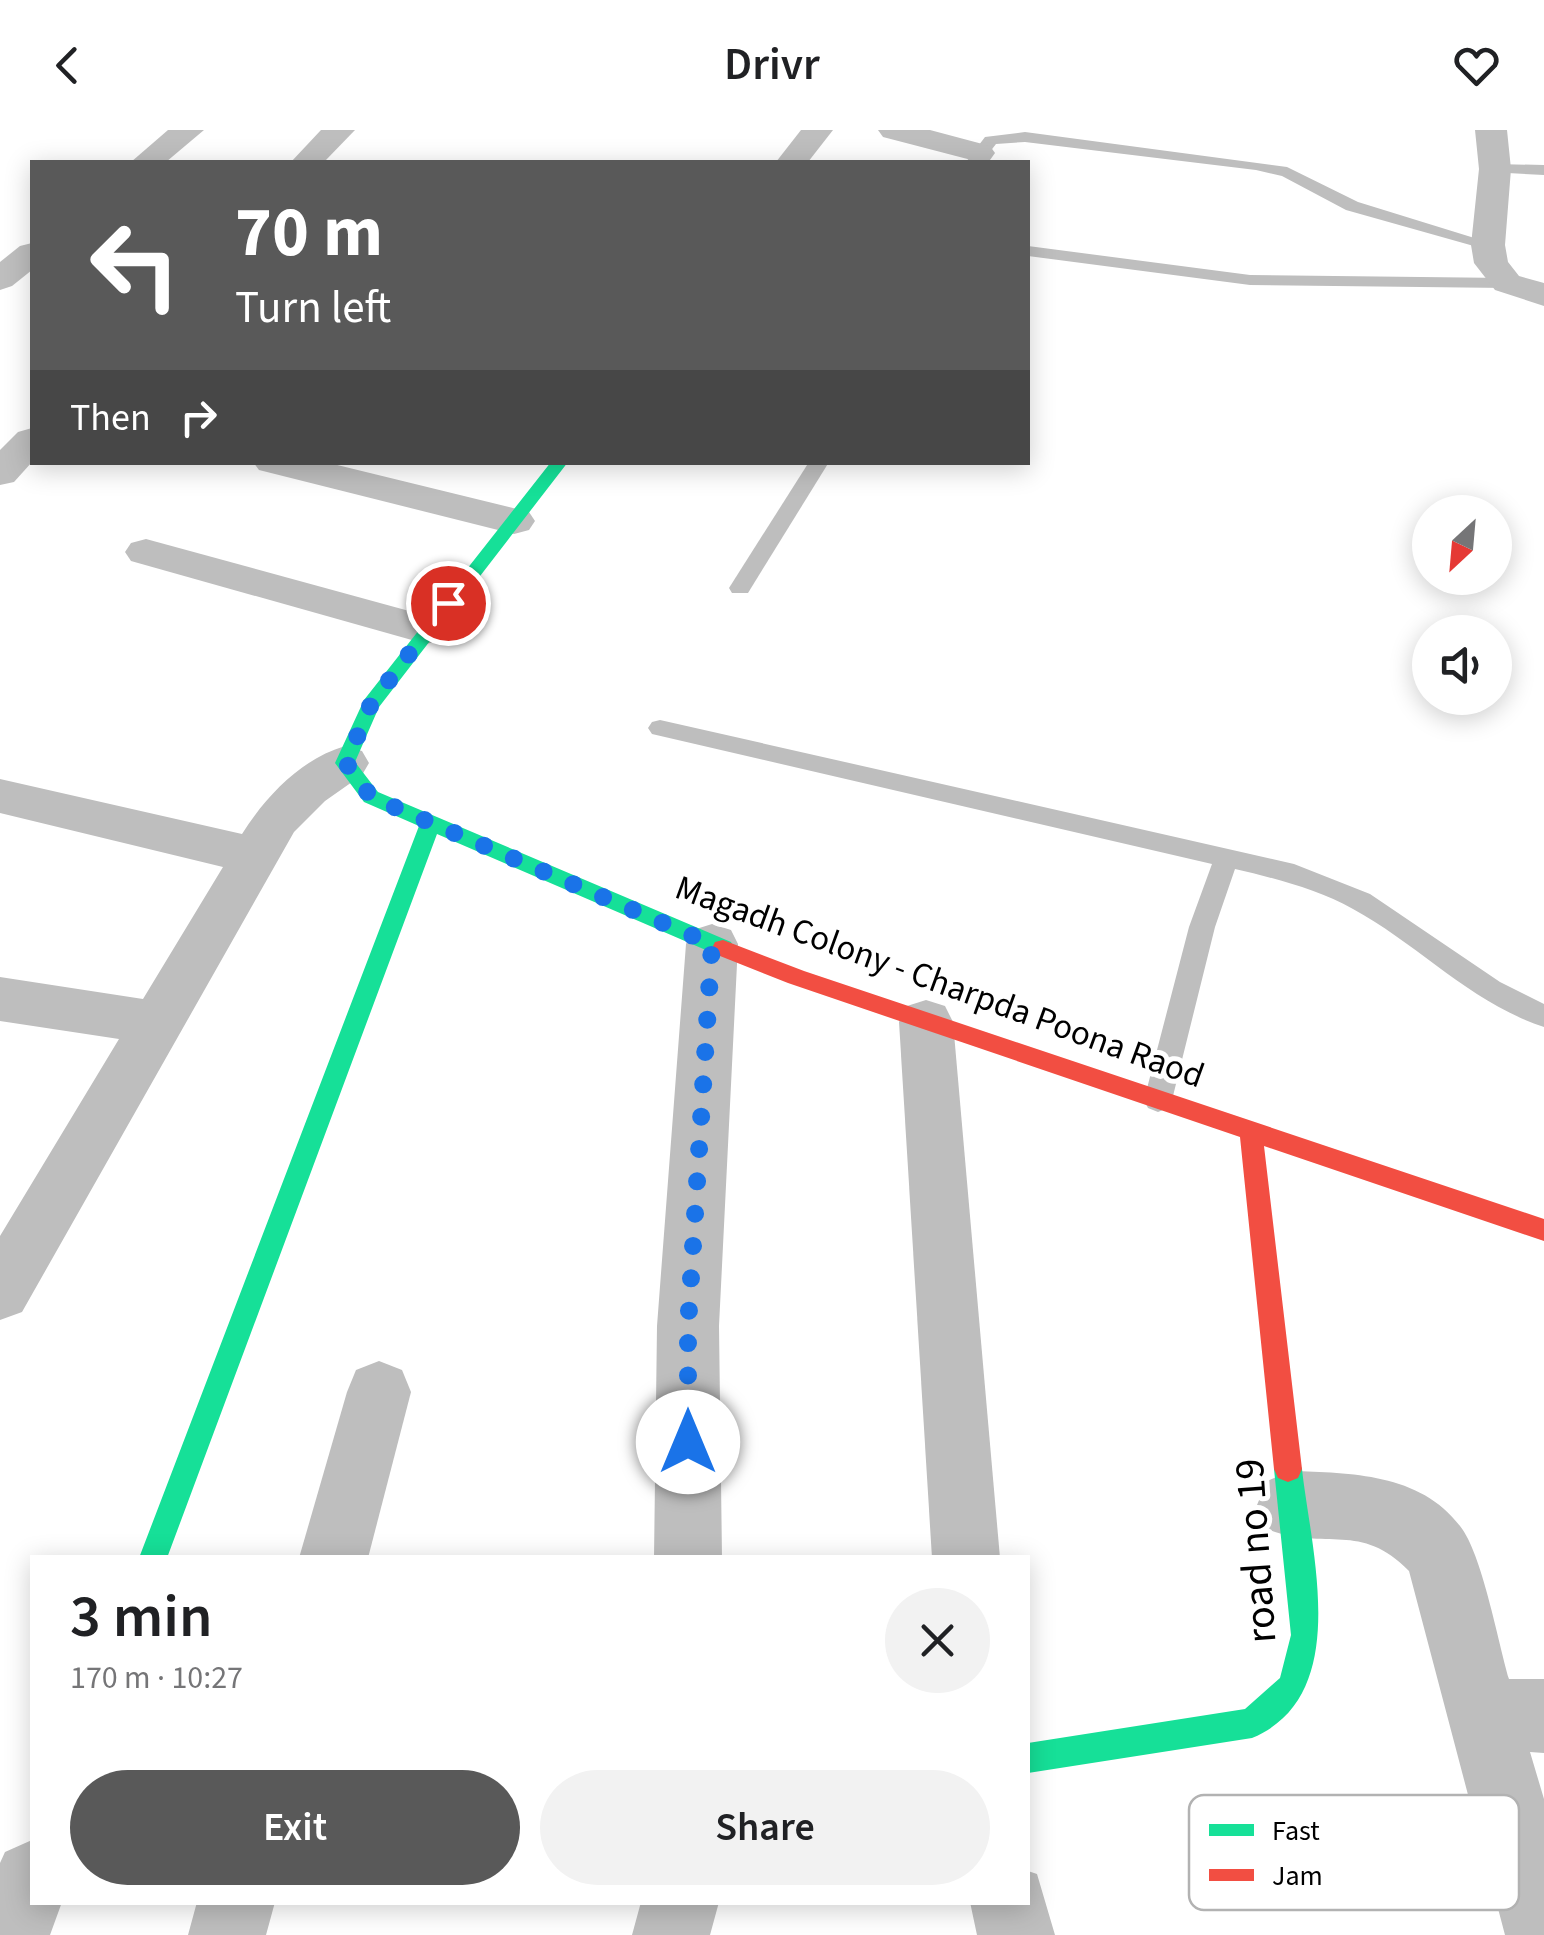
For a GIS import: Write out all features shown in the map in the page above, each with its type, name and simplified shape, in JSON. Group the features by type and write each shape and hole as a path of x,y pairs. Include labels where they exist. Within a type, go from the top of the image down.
{"street":[{"path":"150,160 188,130"},
{"path":"309,160 339,130"},
{"path":"794,160 817,130"},
{"path":"894,130 976,158"},
{"path":"1492,130 1495,169 1488,245 1491,263 1507,282 1544,295"},
{"path":"0,279 30,255"},
{"path":"0,421 30,428"},
{"path":"0,472 30,442"},
{"path":"285,465 514,521"},
{"path":"0,1292 18,1225 157,1023 278,819 308,789 346,763 371,704 558,465"},
{"path":"146,552 426,630"},
{"name":"Magadh Colony - Charpda Poona Raod","path":"346,763 371,797 712,944 926,1022 1544,1230"},
{"path":"0,796 255,856"},
{"path":"154,1555 431,822"},
{"path":"688,1555 688,1326 712,944"},
{"path":"0,999 157,1023"},
{"path":"926,1022 966,1555"},
{"name":"road no 19","path":"1030,1758 1252,1723 1292,1688 1306,1635 1251,1131"},
{"path":"334,1555 379,1392"},
{"path":"1291,1505 1386,1510 1416,1527 1438,1552 1514,1716 1544,1935"},
{"path":"11,1935 30,1883"},
{"path":"227,1935 235,1905"},
{"path":"671,1935 679,1905"},
{"path":"1010,1905 1016,1935"}],"lane":[{"path":"976,158 991,140 1025,137 1256,166 1297,176 1352,206 1488,245"},
{"path":"1495,169 1544,170"},
{"path":"1030,251 1250,280 1507,282"},
{"path":"740,588 817,465"},
{"path":"660,728 1285,871 1361,901 1490,990 1544,1016"},
{"path":"1158,1100 1202,927 1227,856"}],"traffic: fast":[{"path":"558,465 371,705 345,763 371,797 723,948"},
{"path":"154,1555 431,822"},
{"path":"1030,1758 1252,1723 1292,1687 1306,1635 1288,1469"}],"traffic: jam":[{"path":"723,948 796,977 1544,1230"},
{"path":"1251,1131 1288,1469"}],"route":[{"path":"448,603 371,704 346,763 371,797 712,944 688,1326 688,1442"}]}
